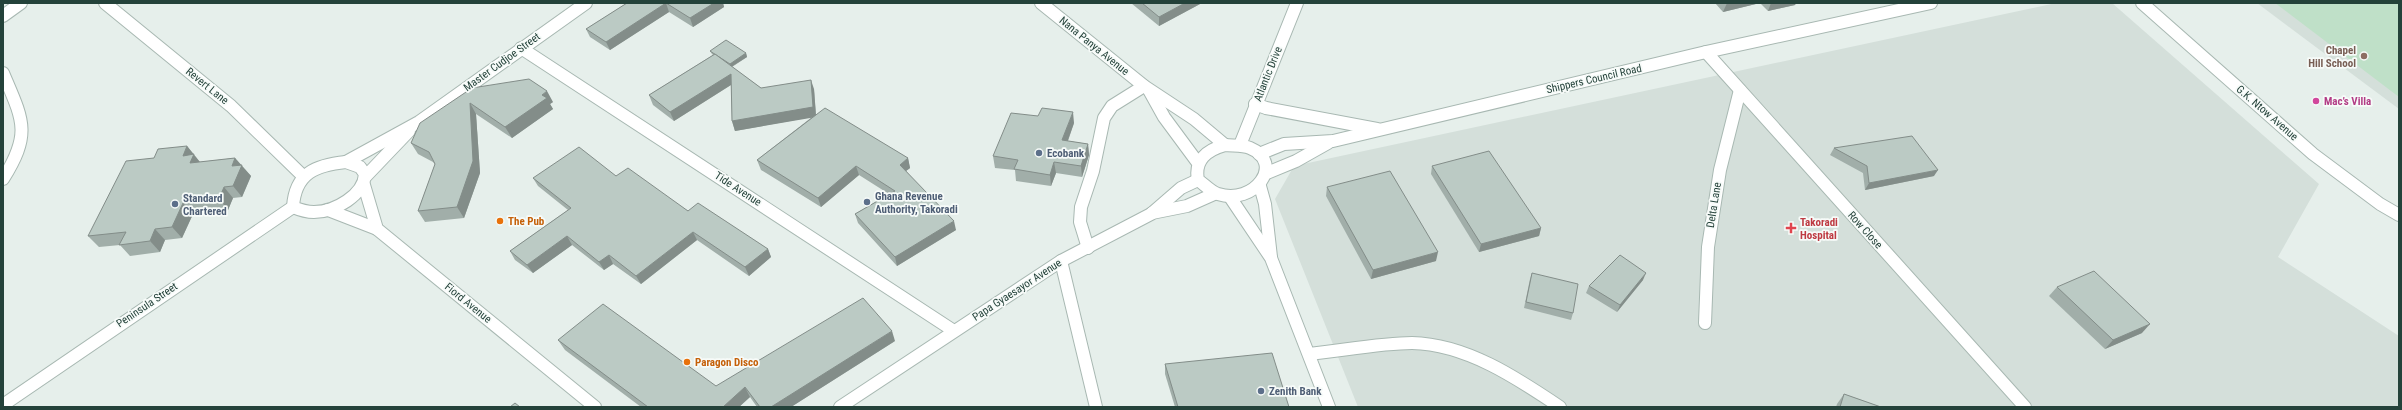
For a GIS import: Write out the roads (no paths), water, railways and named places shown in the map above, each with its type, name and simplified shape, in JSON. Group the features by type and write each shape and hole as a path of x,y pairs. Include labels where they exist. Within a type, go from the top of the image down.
{"street":[{"path":"3,16 21,3"},
{"name":"Revert Lane","path":"105,3 231,106 303,176"},
{"name":"Master Cudjoe Street","path":"303,176 332,163 346,162 419,122 586,3"},
{"name":"Nana Panya Avenue","path":"1041,3 1145,87 1194,119 1225,145"},
{"name":"Atlantic Drive","path":"1240,145 1255,104 1297,3"},
{"name":"Shippers Council Road","path":"1259,154 1284,144 1333,141 1706,52 1930,3"},
{"name":"G.K. Ntow Avenue","path":"2142,3 2313,154 2380,204 2399,215"},
{"name":"Tide Avenue","path":"521,48 954,331"},
{"name":"Row Close","path":"1706,52 2025,407"},
{"path":"3,73 22,117 23,142 3,179"},
{"path":"1088,248 1080,222 1081,207 1092,171 1104,118 1112,106 1145,87"},
{"name":"Nana Panya Avenue","path":"1145,87 1164,117 1198,163"},
{"name":"Delta Lane","path":"1704,323 1708,247 1720,170 1740,90"},
{"path":"1255,104 1266,108 1382,130"},
{"name":"Master Cudjoe Street","path":"328,210 344,204 356,195 365,180 419,122"},
{"path":"1267,173 1264,160 1259,154 1240,145 1225,145 1208,151 1198,163 1198,180 1214,194 1230,197 1247,194 1260,186 1267,173 1333,141"},
{"path":"346,162 356,164 363,169 377,229"},
{"path":"303,176 292,194 293,207 306,212 328,210"},
{"name":"Papa Gyaesayor Avenue","path":"840,407 1061,262 1151,214 1181,188 1198,180"},
{"path":"1260,186 1265,204 1271,258"},
{"path":"1151,214 1187,206 1214,194"},
{"path":"1230,197 1238,212 1271,258 1329,407"},
{"name":"Peninsula Street","path":"3,405 293,207"},
{"name":"Fiord Avenue","path":"328,210 377,229 595,407"},
{"path":"1061,262 1096,407"},
{"path":"1309,354 1412,343 1453,350 1511,374 1560,407"}],"place":[{"name":"Chapel Hill School","path":"2364,56"},
{"name":"Mac’s Villa","path":"2316,101"},
{"name":"Ecobank","path":"1039,153"},
{"name":"Ghana Revenue Authority, Takoradi","path":"867,202"},
{"name":"Standard Chartered","path":"175,204"},
{"name":"The Pub","path":"500,221"},
{"name":"Takoradi Hospital","path":"1791,228"},
{"name":"Paragon Disco","path":"687,362"},
{"name":"Zenith Bank","path":"1261,391"}]}
